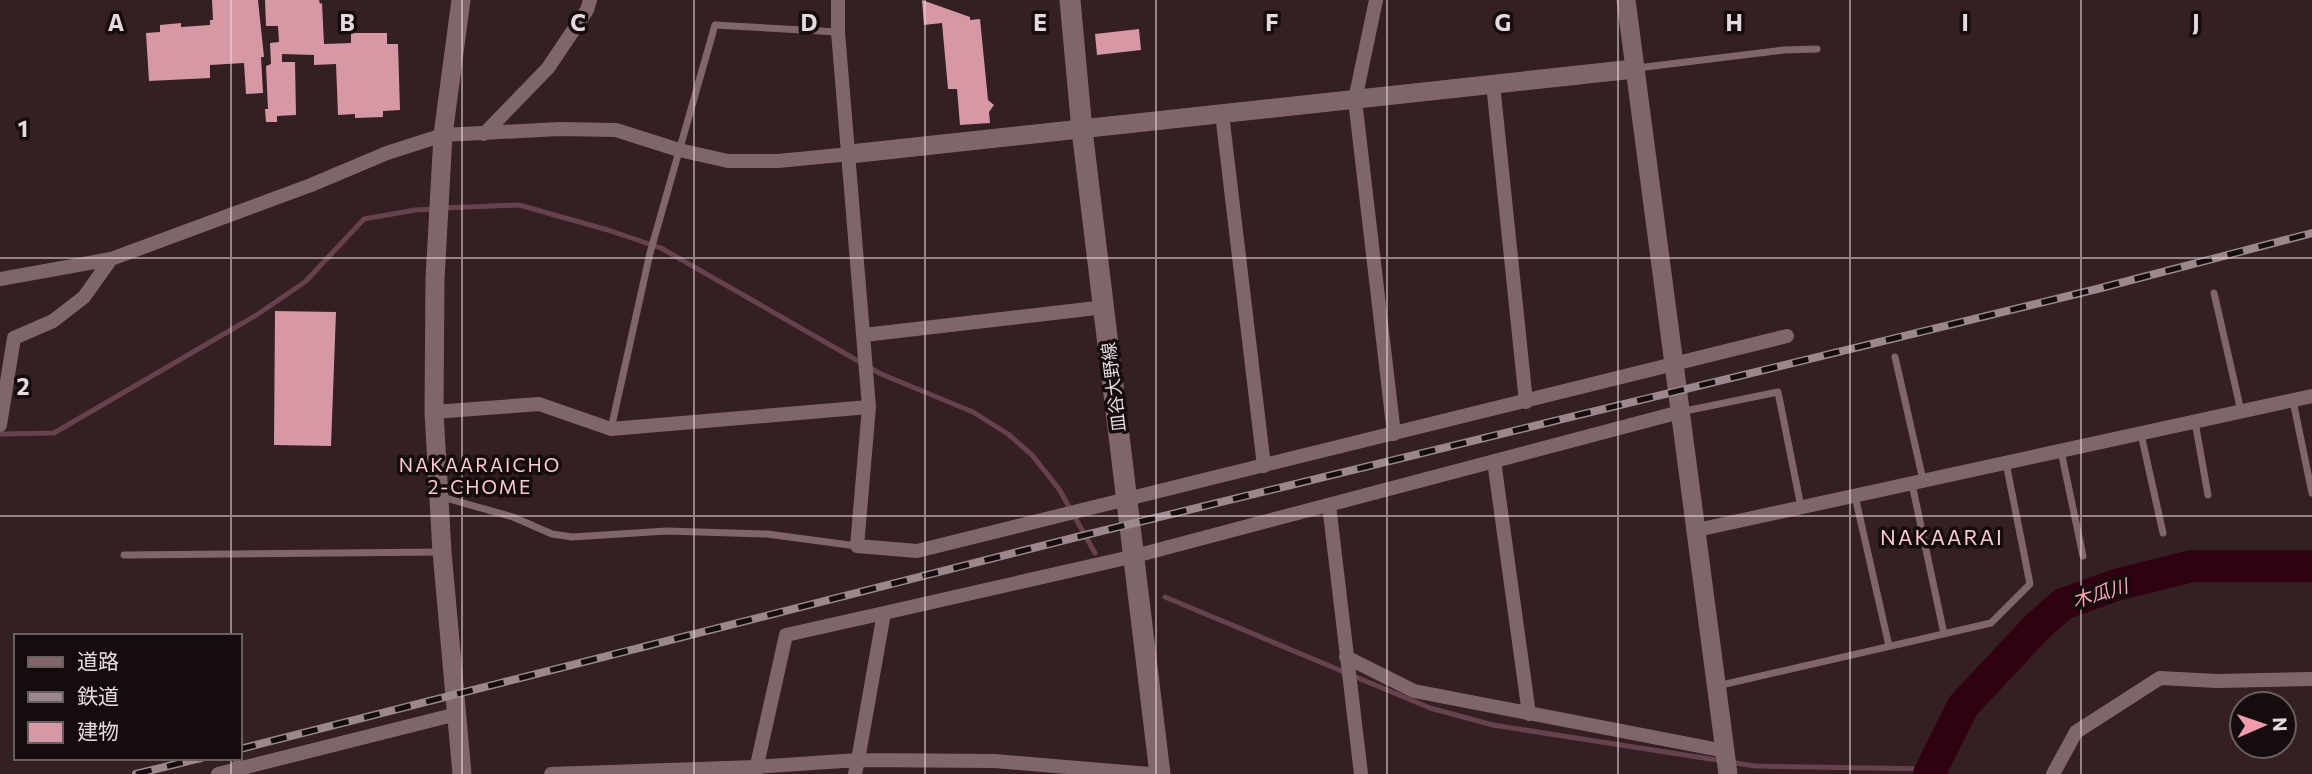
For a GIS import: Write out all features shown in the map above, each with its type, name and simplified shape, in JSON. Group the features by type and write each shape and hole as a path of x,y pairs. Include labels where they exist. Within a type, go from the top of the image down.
{"main road":[{"name":"皿谷大野線","path":"1070,0 1082,130 1160,774"}],"street":[{"path":"461,0 443,135 437,221 433,412 442,552 463,774"},
{"path":"484,134 548,68 587,10 590,0"},
{"path":"838,0 838,32 868,377 869,407 857,545 917,551 1787,336"},
{"path":"1376,0 1355,100 1394,434"},
{"path":"1626,0 1728,774"},
{"path":"0,279 111,260 311,185 387,153 443,135 617,130 679,150 728,161 778,161 1634,69"},
{"path":"1493,84 1526,402"},
{"path":"1222,114 1264,466"},
{"path":"0,425 14,338 52,321 84,297 111,260"},
{"path":"864,335 1105,307"},
{"path":"1696,530 2312,396"},
{"path":"433,412 539,404 611,429 869,407"},
{"path":"755,770 786,635 1135,556 1680,412"},
{"path":"1494,461 1529,714"},
{"path":"1329,505 1361,774"},
{"path":"857,767 884,613"},
{"path":"1346,657 1414,691 1725,751"},
{"path":"2053,774 2076,732 2160,678 2217,681 2312,679"},
{"path":"218,774 239,771 457,714"},
{"path":"551,774 857,767 995,767 1150,774"}],"lane":[{"path":"611,429 650,253 715,25 838,32"},
{"path":"1634,69 1784,50 1817,49"},
{"path":"2214,293 2241,411"},
{"path":"1895,357 1944,634"},
{"path":"1680,412 1778,392 1801,507"},
{"path":"2293,400 2312,493"},
{"path":"2195,421 2208,495"},
{"path":"2141,433 2163,533"},
{"path":"2061,451 2083,556"},
{"path":"1716,686 1991,623 2030,584 2006,463"},
{"path":"1855,495 1889,646"},
{"path":"438,496 513,517 552,534 572,537 680,531 767,534 857,545"},
{"path":"124,555 442,552"}],"building":[{"path":"212,0 258,0 264,57 261,57 263,93 246,94 244,63 210,65 210,78 149,81 146,33 160,32 160,25 210,25 210,20 213,20"},
{"path":"265,0 319,0 320,4 322,3 324,44 351,43 351,33 387,33 387,44 398,44 400,110 383,111 383,117 355,118 355,114 338,115 336,64 314,65 314,55 282,54 282,62 295,62 296,115 277,116 277,122 266,122 266,66 271,64 270,43 279,42 278,26 266,26"},
{"path":"922,0 970,17 970,20 980,19 988,100 994,105 989,112 990,123 960,125 957,89 948,89 942,23 924,25"},
{"path":"1139,29 1141,50 1097,55 1095,34"},
{"path":"275,311 336,312 331,446 274,445"}],"waterway":[{"path":"444,208 519,205 661,248 881,374 973,412 1008,434 1032,455 1059,489 1095,553"},
{"path":"0,434 54,433 255,316 305,282 364,219 434,209"},
{"name":"木瓜川","path":"1929,774 1963,706 2037,627 2063,604 2116,585 2192,566 2312,566"},
{"path":"1165,597 1430,708 1493,725 1755,766 1932,769"}],"railway":[{"path":"242,748 1077,537 2097,289 2312,233"},
{"path":"136,774 193,760"}],"district":[{"name":"NAKAARAICHO 2-CHOME","path":"480,476"},
{"name":"NAKAARAI","path":"1942,538"}]}
